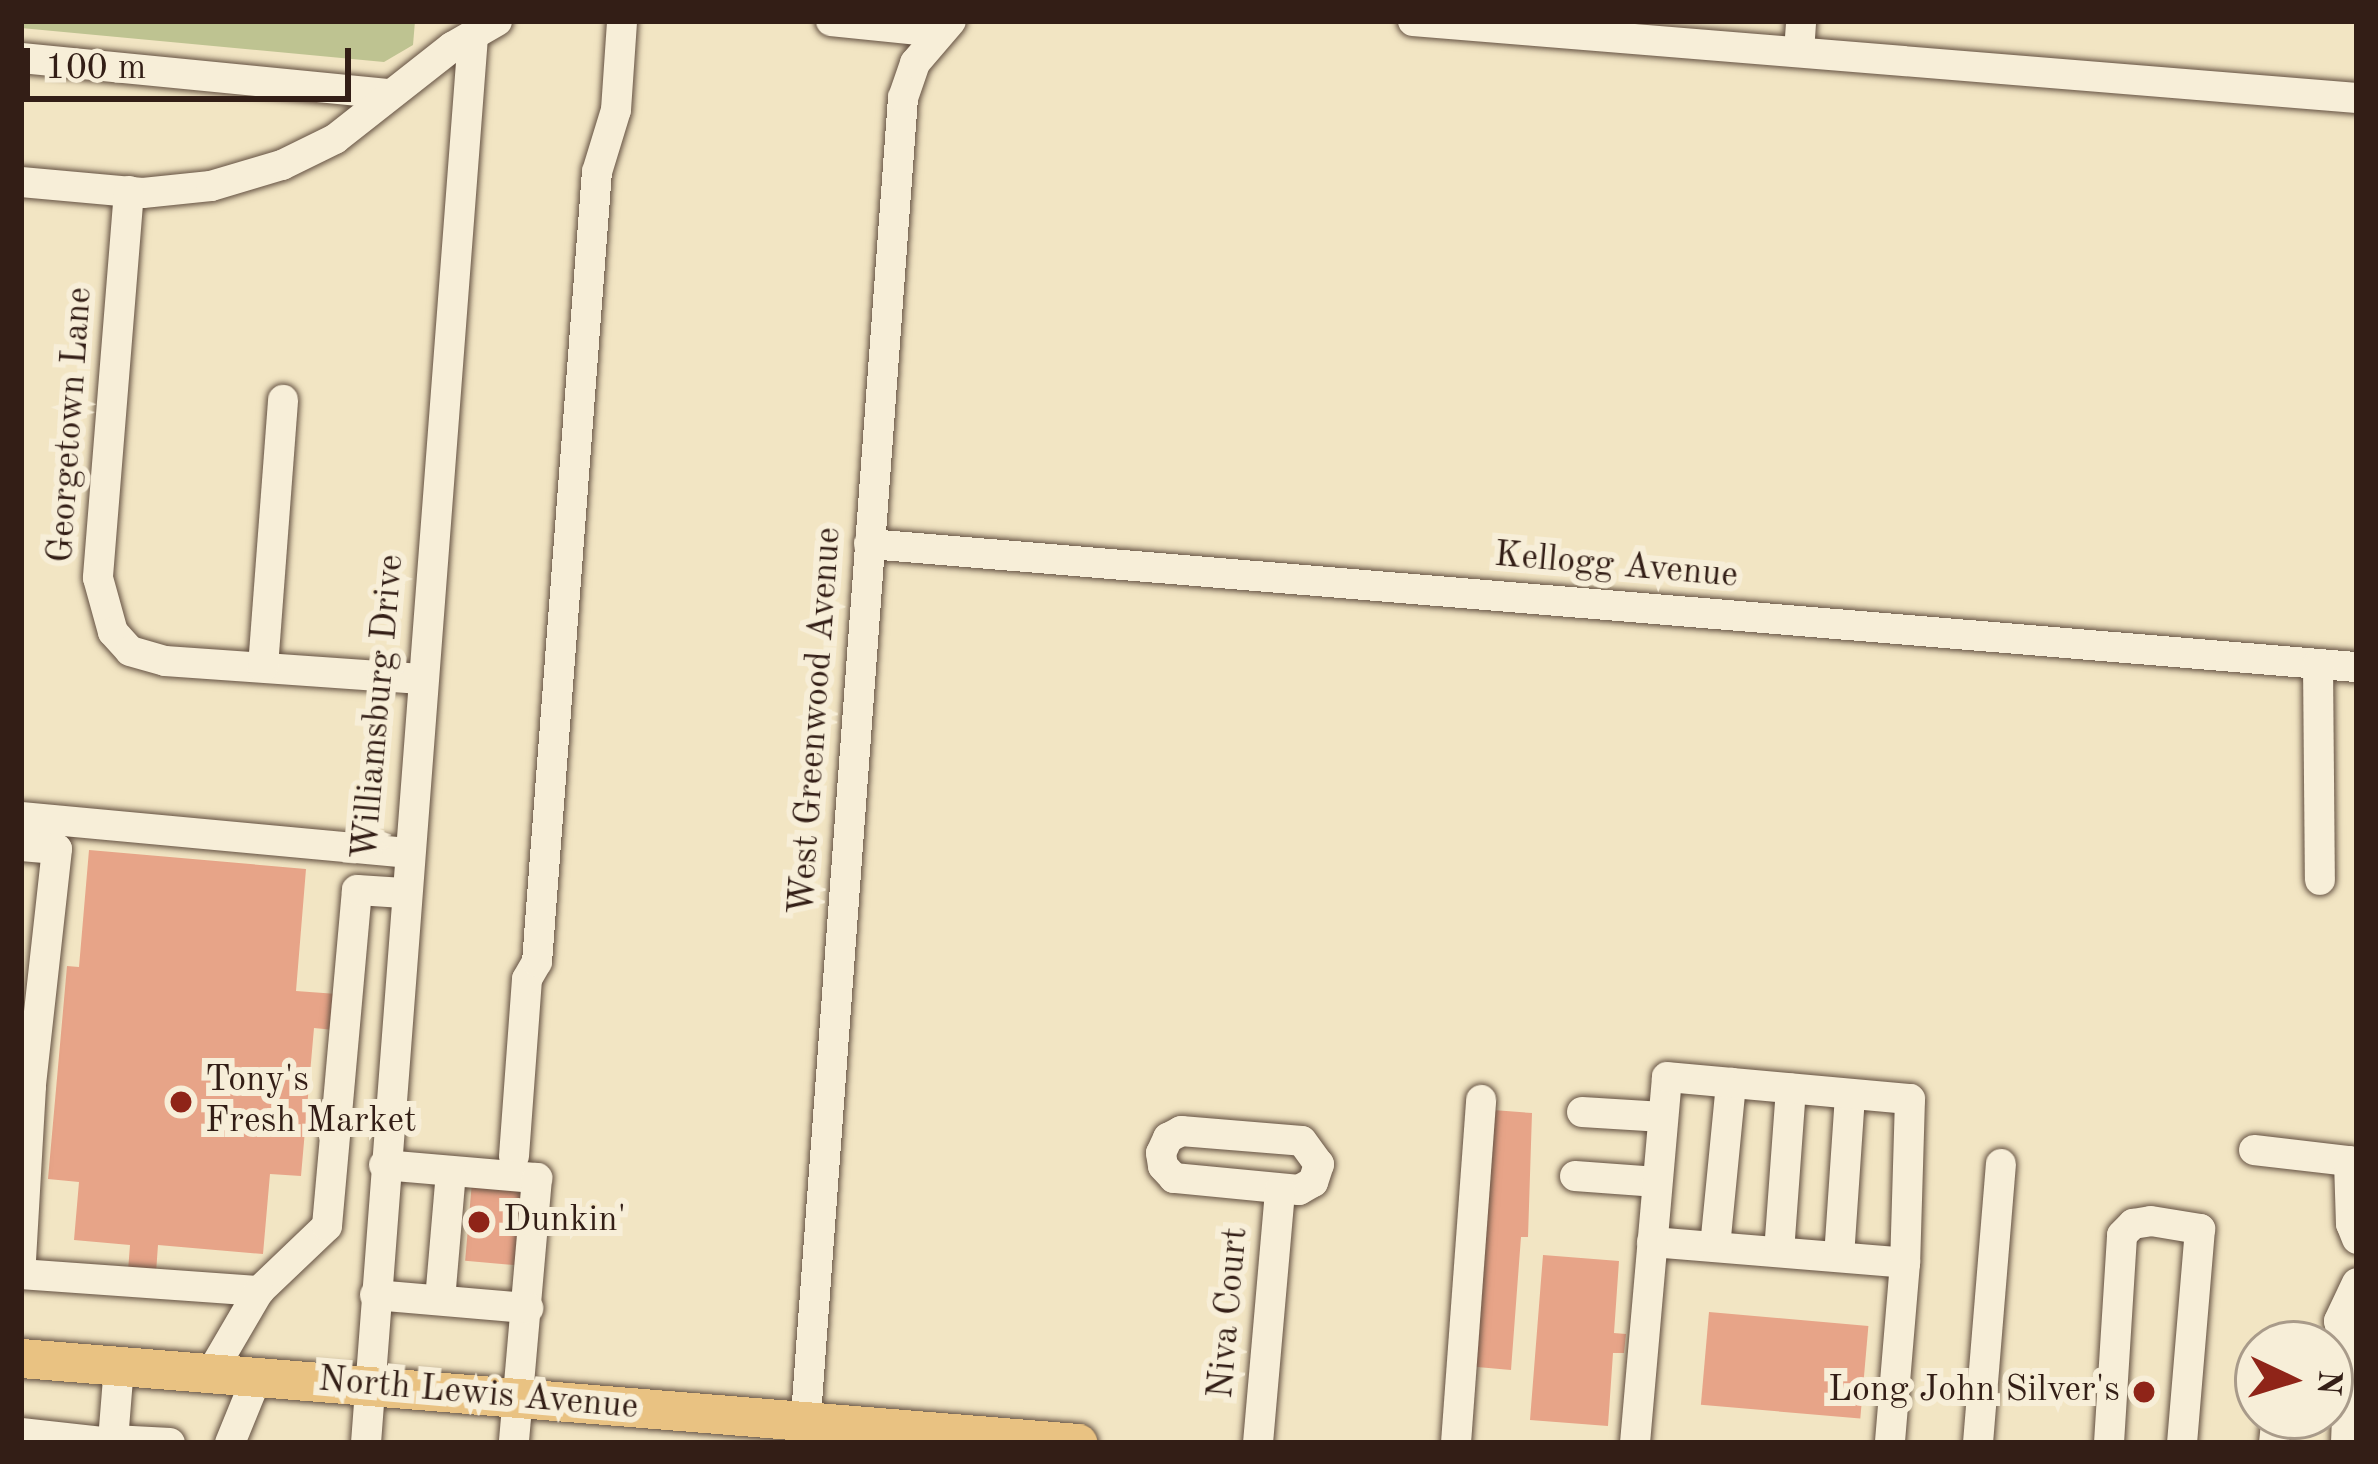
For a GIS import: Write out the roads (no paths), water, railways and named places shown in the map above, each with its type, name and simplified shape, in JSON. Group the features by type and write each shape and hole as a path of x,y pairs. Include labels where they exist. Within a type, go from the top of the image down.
{"main road":[{"name":"North Lewis Avenue","path":"21,1358 522,1398 804,1432 1078,1443"}],"street":[{"path":"514,1156 527,979 537,962 597,172 616,110 622,21"},
{"path":"831,21 945,26"},
{"path":"1413,21 1800,37 2357,98"},
{"name":"West Greenwood Avenue","path":"804,1432 903,98 915,62 945,26"},
{"path":"21,182 129,191 211,186 282,165 335,139 465,31"},
{"name":"Williamsburg Drive","path":"366,1443 465,31"},
{"path":"21,58 390,94"},
{"name":"Georgetown Lane","path":"129,191 98,578 104,611 130,652 165,661 421,679"},
{"path":"262,668 283,400"},
{"name":"Kellogg Avenue","path":"869,544 2357,668"},
{"path":"2318,664 2320,880"},
{"path":"21,817 407,853"},
{"path":"21,846 57,849 36,904 21,1260"},
{"path":"211,1373 259,1292 327,1226 357,890 404,892"},
{"path":"1635,1443 1667,1077 1910,1099 1905,1263 1890,1443"},
{"path":"1715,1247 1731,1083"},
{"path":"1779,1252 1791,1088"},
{"path":"1839,1257 1850,1094"},
{"path":"1456,1443 1481,1100"},
{"path":"1582,1112 1663,1117"},
{"path":"2254,1150 2348,1161 2351,1224 2357,1239"},
{"path":"1978,1443 2001,1164"},
{"path":"384,1165 537,1178 522,1398 514,1443"},
{"path":"440,1300 451,1171"},
{"path":"1575,1176 1657,1182"},
{"name":"Niva Court","path":"1258,1443 1280,1189"},
{"path":"2109,1443 2122,1235 2133,1225 2151,1221 2200,1229 2182,1443"},
{"path":"1652,1242 1905,1263"},
{"path":"21,1274 259,1292"},
{"path":"2346,1443 2349,1365 2339,1321 2356,1285"},
{"path":"375,1295 528,1308"},
{"path":"113,1442 119,1366"},
{"path":"230,1443 257,1377"},
{"path":"21,1432 170,1443"}],"place":[{"name":"Tony's Fresh Market","path":"181,1102"},
{"name":"Dunkin'","path":"479,1222"},
{"name":"Long John Silver's","path":"2144,1392"}]}
